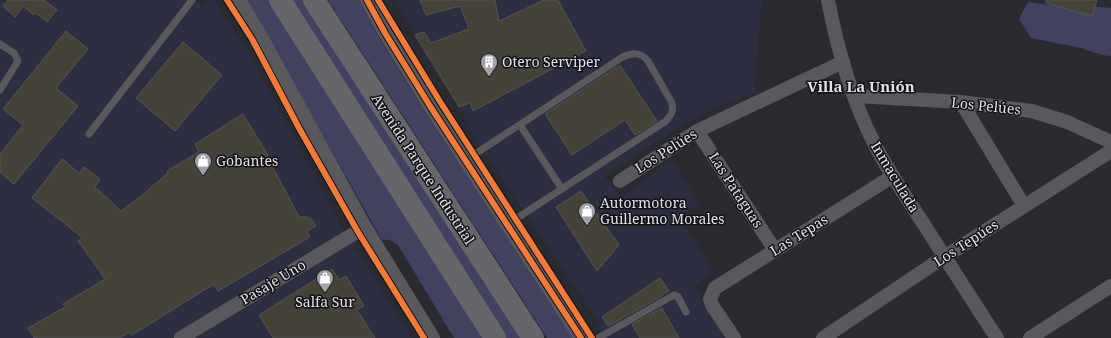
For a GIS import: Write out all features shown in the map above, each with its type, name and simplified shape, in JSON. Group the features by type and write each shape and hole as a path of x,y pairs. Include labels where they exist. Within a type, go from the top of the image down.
{"highway":[{"name":"Avenida Parque Industrial","path":"280,0 495,338"},
{"name":"Avenida Parque Industrial","path":"314,0 533,338"}],"street":[{"path":"239,0 260,35 365,226 433,338"},
{"path":"367,0 385,33 581,338"},
{"name":"Inmaculada","path":"828,0 832,23 843,62 874,143 944,257 997,338"},
{"name":"Los Pelúes","path":"620,180 697,131 843,62"},
{"name":"Los Pelúes","path":"855,96 961,102 1038,113 1067,122 1111,142"},
{"path":"961,102 1024,206"},
{"name":"Las Pataguas","path":"697,131 775,250"},
{"name":"Los Tepúes","path":"823,338 944,257 1111,151"},
{"name":"Las Tepas","path":"734,338 712,305 710,299 715,288 893,176"},
{"name":"Pasaje Uno","path":"181,338 365,226"},
{"path":"1030,338 1111,286"}],"lane":[{"path":"89,134 192,0"},
{"path":"0,44 14,53 18,61 0,90"},
{"path":"466,160 626,55 638,54 648,61 672,103 673,108 666,121 508,224"},
{"path":"520,125 562,189"},
{"path":"598,338 674,295 678,297 686,312"}],"shaded area":[{"path":"0,0 196,0 202,6 208,0 215,0 251,56 343,229 413,338 0,338"},
{"path":"246,0 272,0 483,338 454,338 398,245 388,240 382,240"},
{"path":"289,0 305,0 524,338 506,338"},
{"path":"328,0 359,0 381,41 417,99 573,338 547,338"},
{"path":"396,0 762,0 754,93 715,108 683,125 604,176 621,197 672,159 699,203 678,217 714,272 694,286 727,338 607,338 594,316 477,142 459,107 415,35"},
{"path":"1028,2 1049,5 1069,4 1111,8 1111,56 1102,55 1081,48 1031,38 1019,19"}],"building":[{"path":"8,0 44,0 57,10 47,22 36,13 34,15 23,6 15,17 3,6"},
{"name":"Otero Serviper","path":"420,0 495,0 499,21 544,0 558,0 586,51 473,111 470,103 459,107 415,35 424,32 431,43 469,29 460,6 426,15"},
{"path":"1046,0 1097,0 1092,16 1046,3"},
{"path":"66,31 88,49 56,88 78,106 14,184 0,172 0,154 23,125 3,109"},
{"path":"183,42 222,75 175,131 136,98"},
{"path":"620,65 657,121 635,135 625,120 572,155 545,114"},
{"path":"243,114 268,155 267,156 299,217 307,217 312,220 316,226 307,231 310,237 218,291 214,284 132,335 130,332 120,338 34,338 28,328 65,307 63,304 105,279 78,241 83,238 32,198 62,159 79,173 84,167 100,179 95,187 121,211 168,173 167,171 199,152 195,144"},
{"name":"Autormotora Guillermo Morales","path":"581,191 619,245 597,271 556,207"},
{"name":"Salfa Sur","path":"332,269 339,280 346,276 364,306 357,310 375,338 273,338 259,315"},
{"path":"660,278 669,291 608,326 602,317"},
{"path":"662,308 679,338 640,338 632,324"}],"cycle path":[{"path":"227,0 252,39 299,128 358,232 424,338"},
{"path":"367,0 385,33 430,106 581,338"},
{"path":"378,0 439,100 592,338"}],"place":[{"name":"Otero Serviper","path":"489,77"},
{"name":"Gobantes","path":"203,176"},
{"name":"Autormotora Guillermo Morales","path":"587,226"},
{"name":"Salfa Sur","path":"325,293"}],"district":[{"name":"Villa La Unión","path":"861,87"}]}
